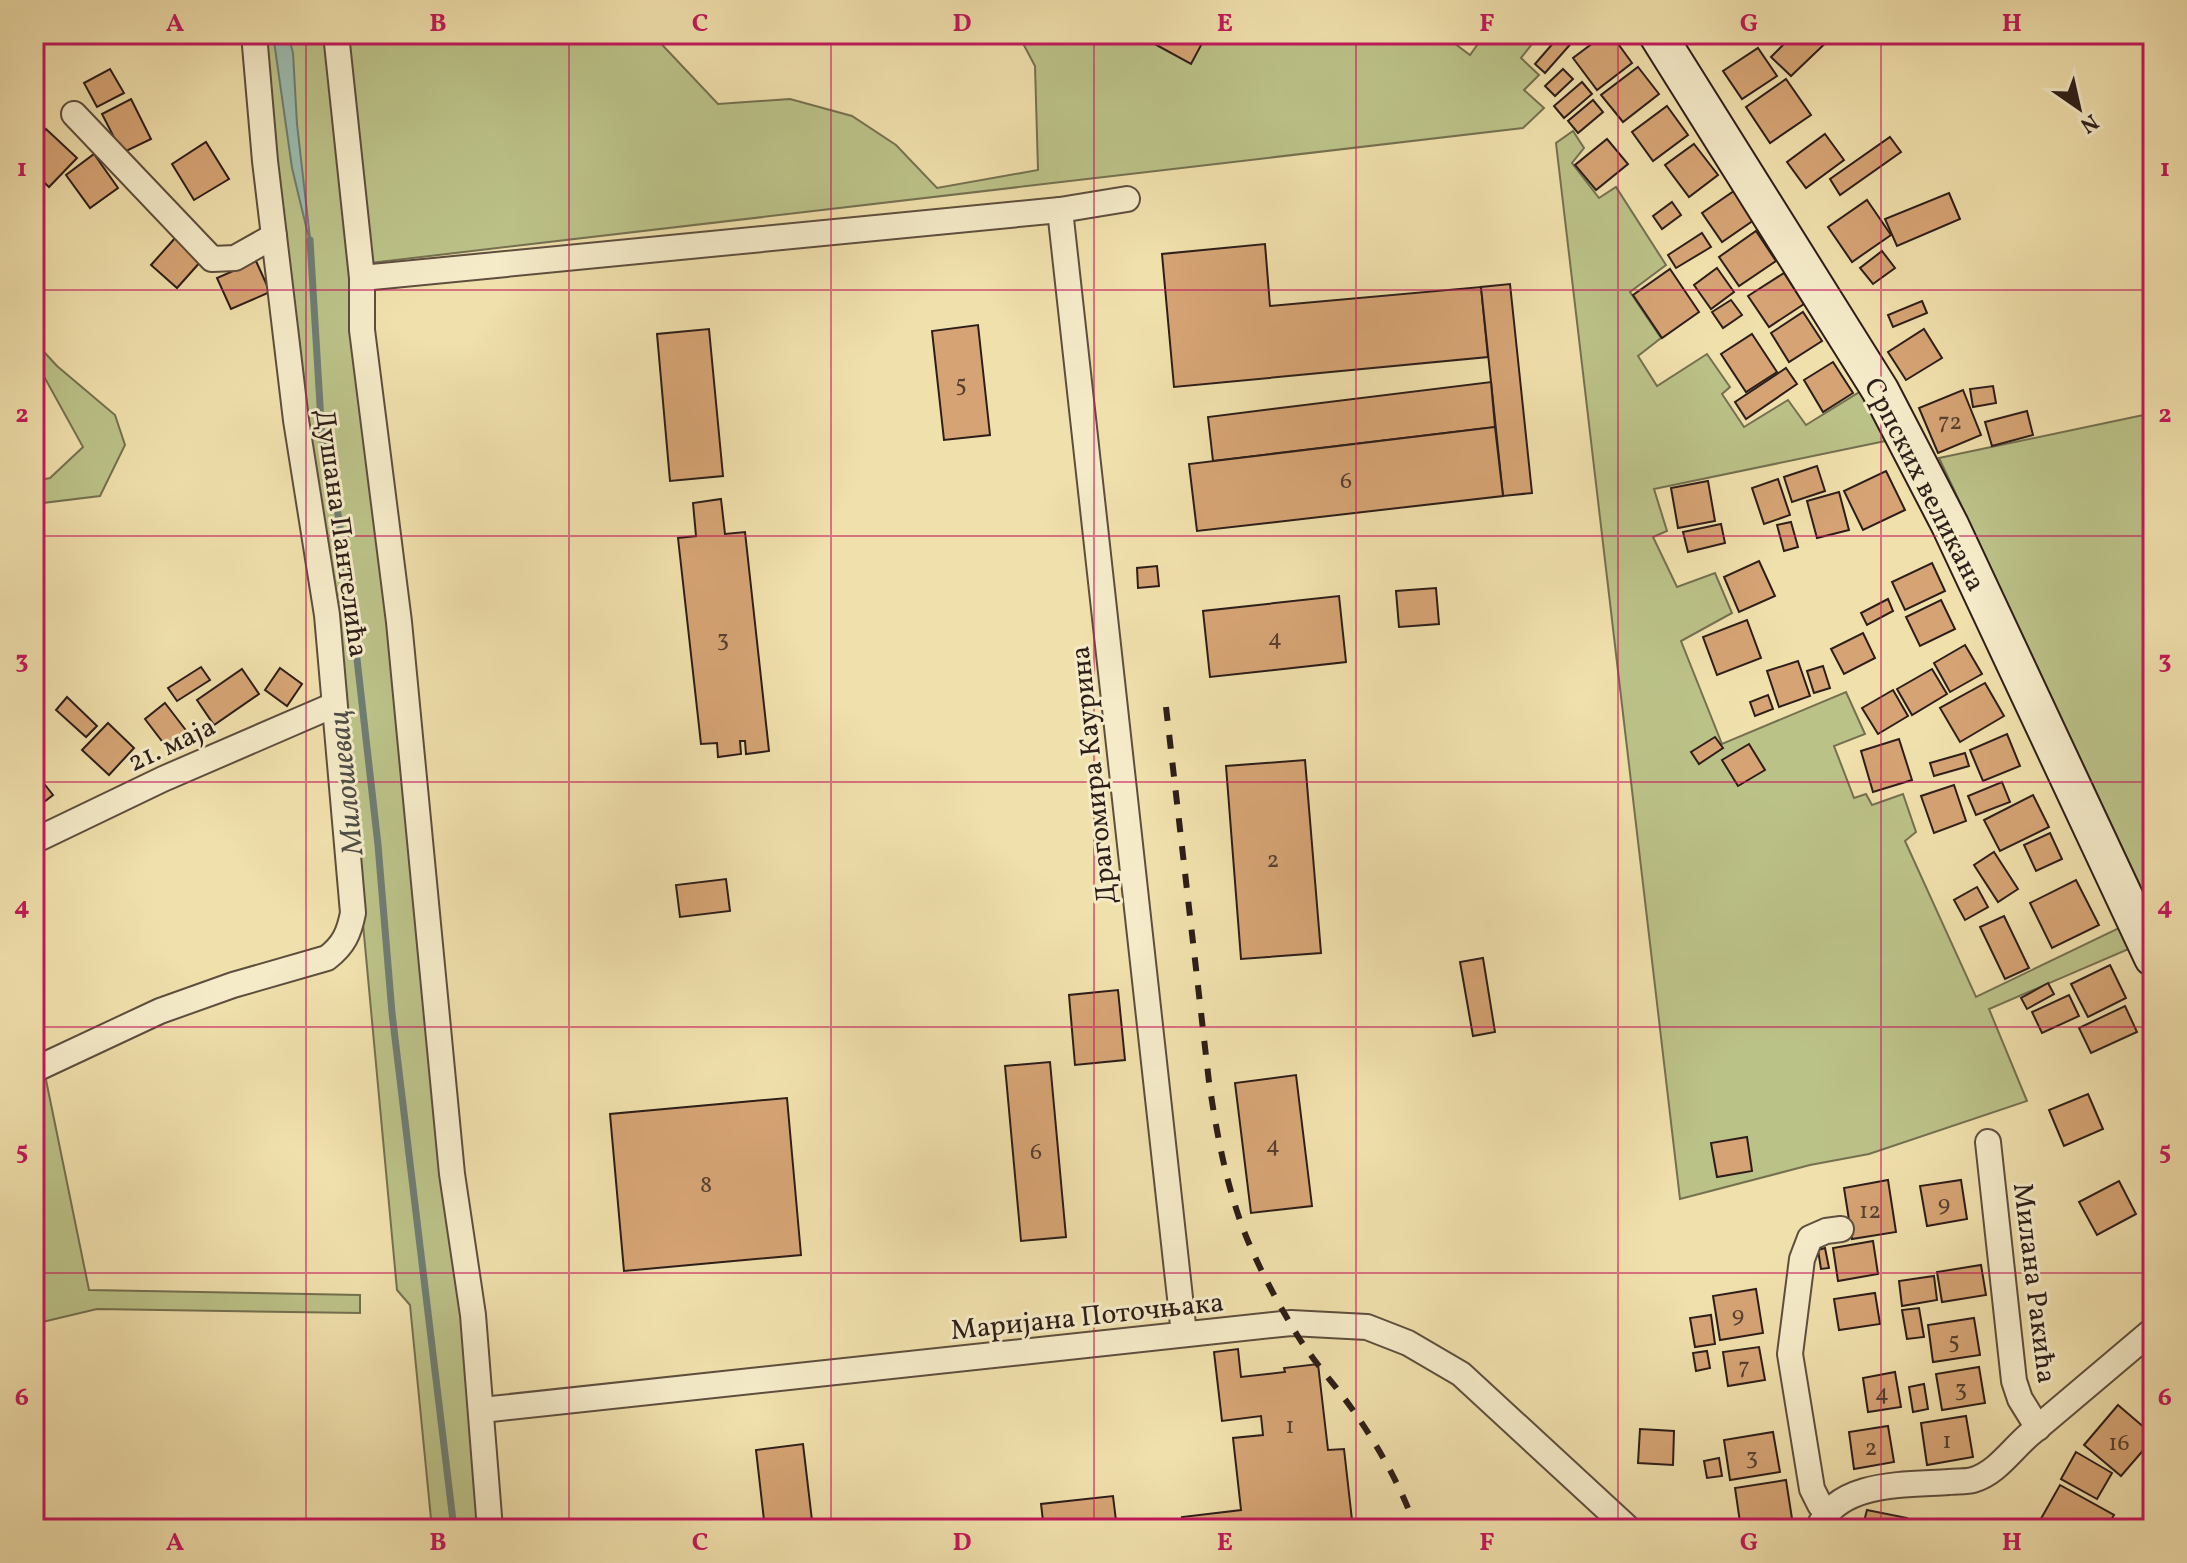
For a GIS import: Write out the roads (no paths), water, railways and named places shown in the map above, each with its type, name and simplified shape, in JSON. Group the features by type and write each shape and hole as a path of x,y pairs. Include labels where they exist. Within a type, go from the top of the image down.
{"main road":[{"name":"Српских великана","path":"1657,34 1846,331 1887,402 1950,525 2153,958"}],"street":[{"name":"Душана Пантелића","path":"34,1070 160,1011 233,985 327,958 349,935 353,913 327,615 302,462 274,236 254,34"},
{"path":"336,34 362,278 362,330 399,622 452,1174 473,1315 490,1529"},
{"path":"74,114 212,259 235,258 274,236"},
{"path":"362,278 1060,210 1127,199"},
{"name":"Драгомира Каурина","path":"1060,210 1184,1334"},
{"name":"21. маја","path":"34,841 190,767 334,705"},
{"name":"Милана Ракића","path":"1988,1142 2014,1381 2020,1399 2038,1428"},
{"path":"1823,1520 1812,1489 1790,1354 1802,1259 1810,1238 1841,1229"},
{"name":"Маријана Поточњака","path":"482,1410 1291,1323 1367,1327 1408,1343 1461,1374 1629,1529"},
{"path":"1823,1520 1835,1503 1865,1492 1974,1480 1998,1466 2153,1330"}],"waterway":[{"name":"Милошевац","path":"310,240 322,438 339,519 351,606 378,845 392,1013 454,1529"}],"railway":[{"path":"1166,707 1209,1082 1234,1203 1253,1253 1278,1302 1306,1348 1374,1443 1398,1485 1416,1529"}]}
